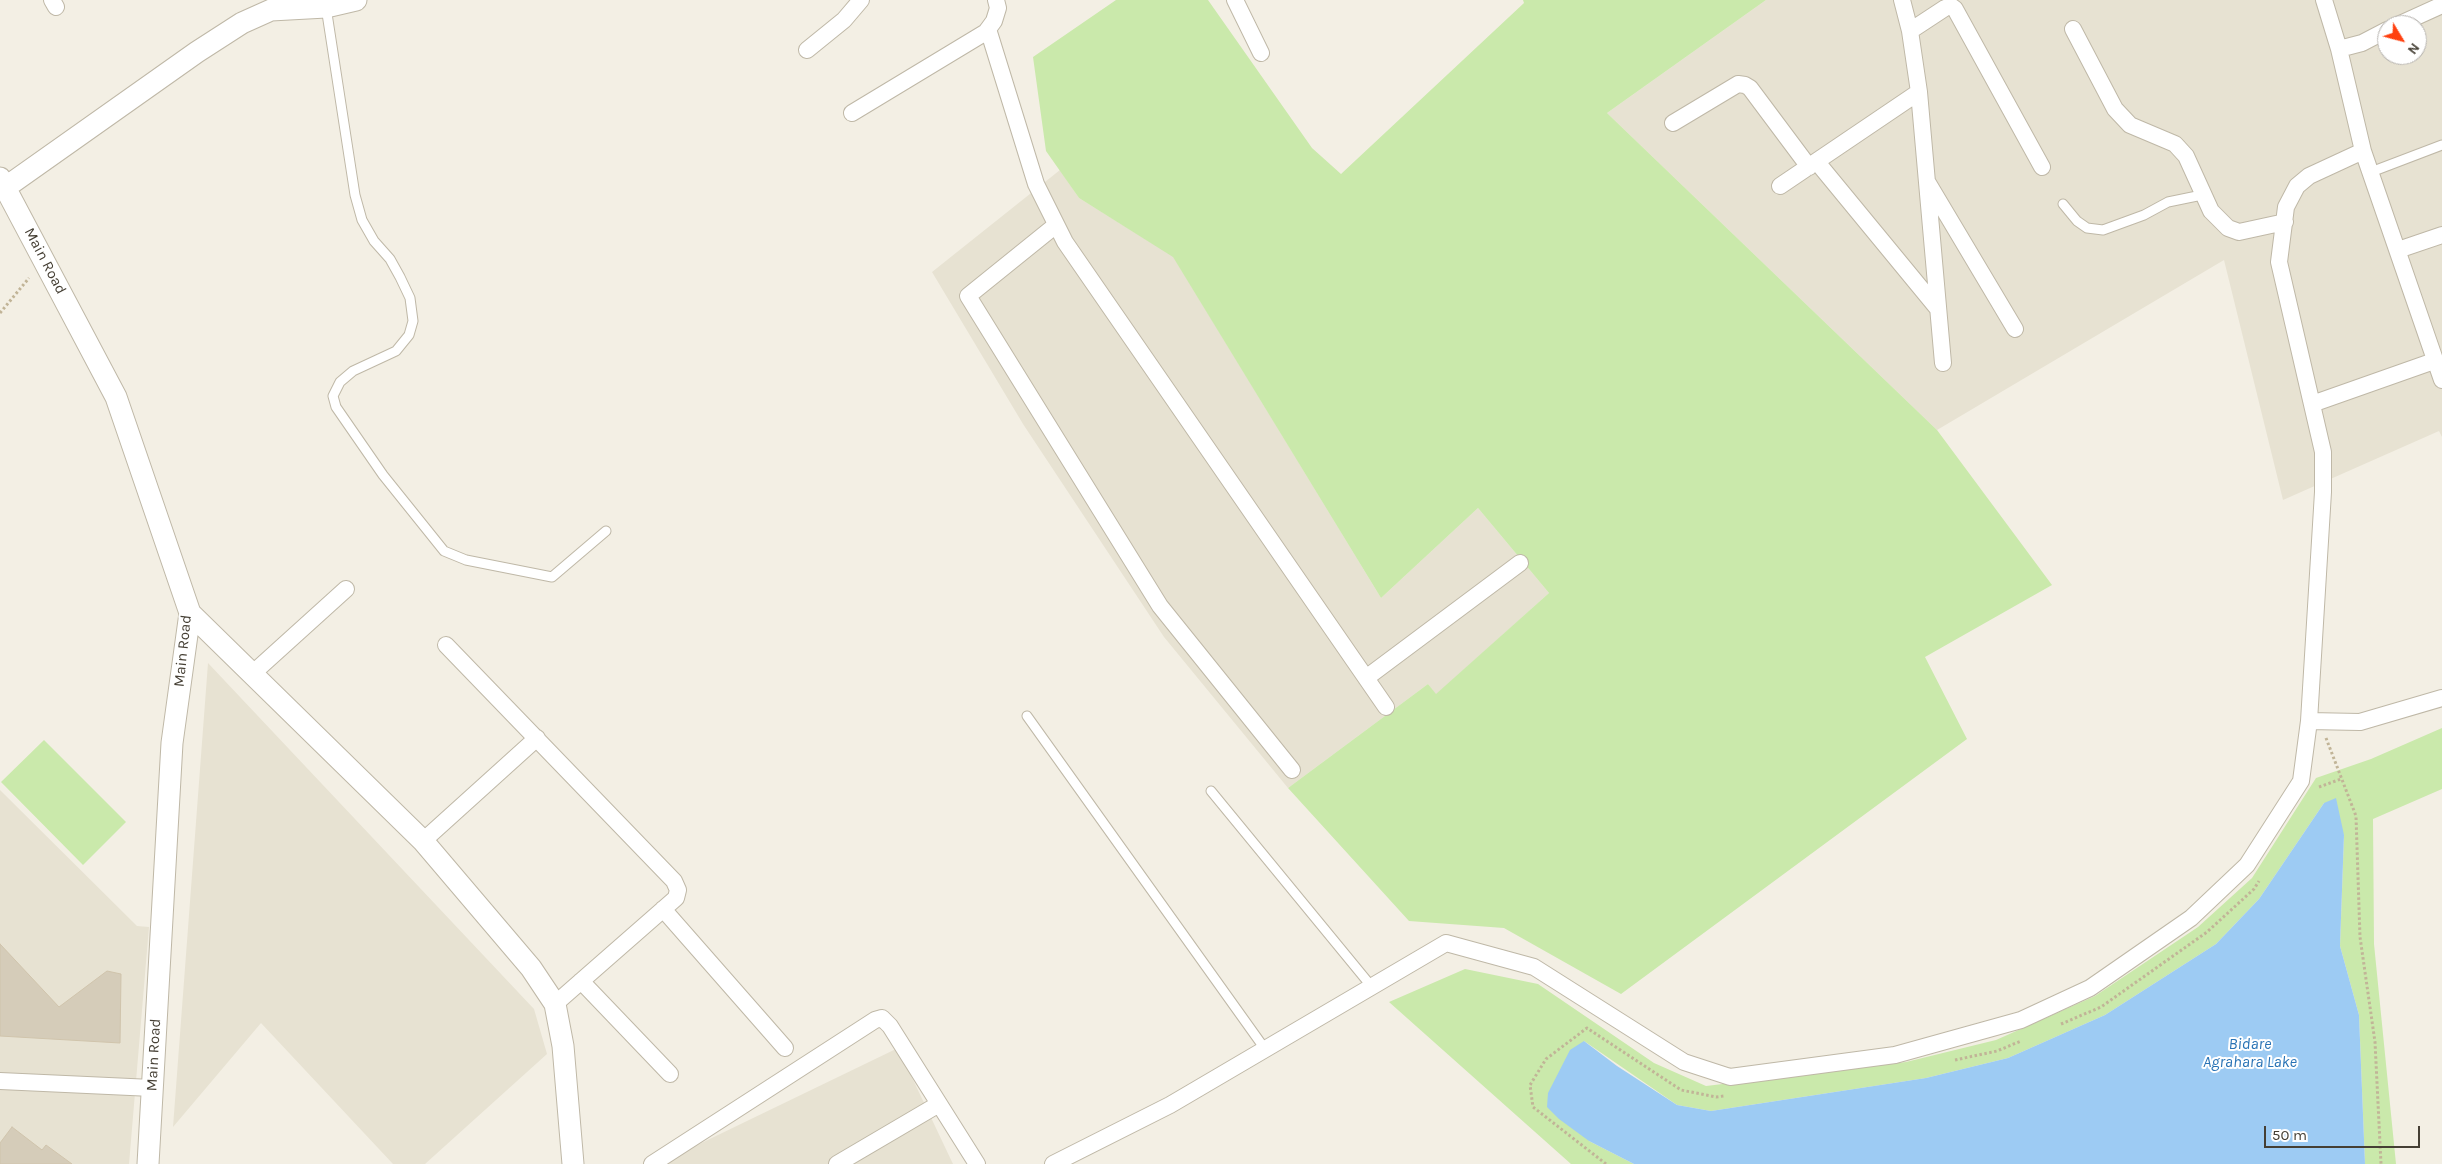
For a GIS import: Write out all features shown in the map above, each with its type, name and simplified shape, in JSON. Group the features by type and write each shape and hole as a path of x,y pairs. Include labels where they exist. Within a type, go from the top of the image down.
{"street":[{"path":"3,183 269,5 326,7 356,0"},
{"path":"807,50 844,20 861,0"},
{"path":"852,113 988,29 998,8 996,0"},
{"path":"1235,0 1261,53"},
{"path":"1902,0 1910,31 1919,92 1925,178 1943,363"},
{"path":"2324,0 2339,49 2364,151 2414,293 2434,362 2442,380"},
{"path":"2420,15 2442,5"},
{"path":"1910,31 1946,8 1951,6 1955,9 2042,167"},
{"path":"2072,28 2116,109 2130,125 2175,144 2186,156 2202,195 2211,211 2228,228 2239,232 2284,222"},
{"path":"988,29 1036,184 1064,242 1386,707"},
{"path":"2339,49 2377,35"},
{"path":"1673,123 1738,84 1750,88 1813,165 1938,309"},
{"path":"1780,186 1919,92"},
{"path":"1053,1164 1170,1105 1446,943 1534,967 1684,1062 1730,1076 1895,1056 2021,1020 2090,988 2191,918 2247,865 2301,781 2314,721 2324,492 2323,452 2279,262 2286,207 2298,186 2309,176 2364,151"},
{"path":"1925,178 2015,329"},
{"name":"Main Road","path":"3,183 116,397 190,613 172,744 148,1164"},
{"path":"1056,225 968,296 1160,606 1292,770"},
{"path":"2398,250 2442,235"},
{"path":"2312,404 2434,362"},
{"path":"1366,678 1520,563"},
{"path":"252,674 346,589"},
{"path":"190,613 423,841 531,968 554,1004 563,1046 573,1164"},
{"path":"446,645 674,881 678,890 676,898 554,1004"},
{"path":"2314,721 2360,722 2442,698"},
{"path":"423,841 536,738"},
{"path":"663,909 786,1048"},
{"path":"581,981 670,1074"},
{"path":"652,1164 874,1020 882,1018 890,1026 977,1164"},
{"path":"0,1081 152,1088"},
{"path":"837,1164 939,1104"}],"lane":[{"path":"326,7 357,203 362,220 374,241 390,259 410,298 414,321 409,334 396,351 353,371 340,382 333,396 336,407 384,475 444,552 466,560 552,577 606,531"},
{"path":"2371,172 2442,145"},
{"path":"2063,204 2077,221 2087,228 2103,230 2144,216 2168,202 2202,195"},
{"path":"1027,716 1265,1049"},
{"path":"1211,791 1372,986"}],"path":[{"path":"0,313 44,260"},
{"path":"2314,721 2342,779 2356,816 2360,937 2375,1042 2381,1164"},
{"path":"2314,795 2319,787 2342,779"},
{"path":"2058,1026 2101,1007 2207,932 2254,889 2264,874"},
{"path":"1606,1164 1533,1107 1530,1085 1546,1059 1588,1028 1681,1090 1716,1097 1726,1096"},
{"path":"1948,1061 1997,1051 2023,1040"}],"shaded area":[{"path":"1766,0 2442,0 2442,437 2439,431 2283,500 2224,260 1937,430 1607,113"},
{"path":"1060,170 1079,198 1173,256 1381,598 1478,508 1549,593 1436,695 1428,684 1288,788 1164,637 1023,424 932,272"},
{"path":"208,663 534,1009 547,1054 425,1164 393,1164 261,1023 173,1127"},
{"path":"0,790 137,926 149,927 129,1164 0,1164"},
{"path":"898,1048 953,1164 658,1164"}],"green space":[{"path":"1116,0 1208,0 1312,148 1341,174 1524,3 1523,0 1766,0 1607,113 1937,430 2052,585 1925,657 1967,739 1621,994 1504,928 1409,921 1288,788 1428,684 1436,694 1549,593 1478,508 1381,598 1173,257 1079,198 1046,151 1033,57"},
{"path":"2442,728 2442,789 2373,819 2374,944 2396,1164 2365,1164 2359,1015 2340,946 2344,835 2324,803 2259,899 2216,944 2105,1015 2008,1058 1926,1078 1711,1111 1677,1105 1584,1041 1589,1141 1634,1164 1571,1164 1389,1002 1465,969 1538,984 1654,1063 1706,1086 1906,1062 1996,1040 2095,996 2198,927 2252,878 2316,778 2371,759"},
{"path":"44,740 126,822 83,865 1,782"}],"water":[{"name":"Bidare Agrahara Lake","path":"2336,798 2344,835 2340,946 2359,1015 2365,1164 1634,1164 1589,1141 1559,1119 1547,1107 1548,1093 1570,1050 1584,1041 1617,1066 1677,1105 1711,1111 1926,1078 2008,1058 2105,1015 2216,944 2259,899 2324,803"}],"building":[{"path":"0,944 59,1007 107,971 121,974 120,1043 0,1036"},
{"path":"12,1127 42,1150 46,1145 72,1164 0,1164 0,1143"}]}
